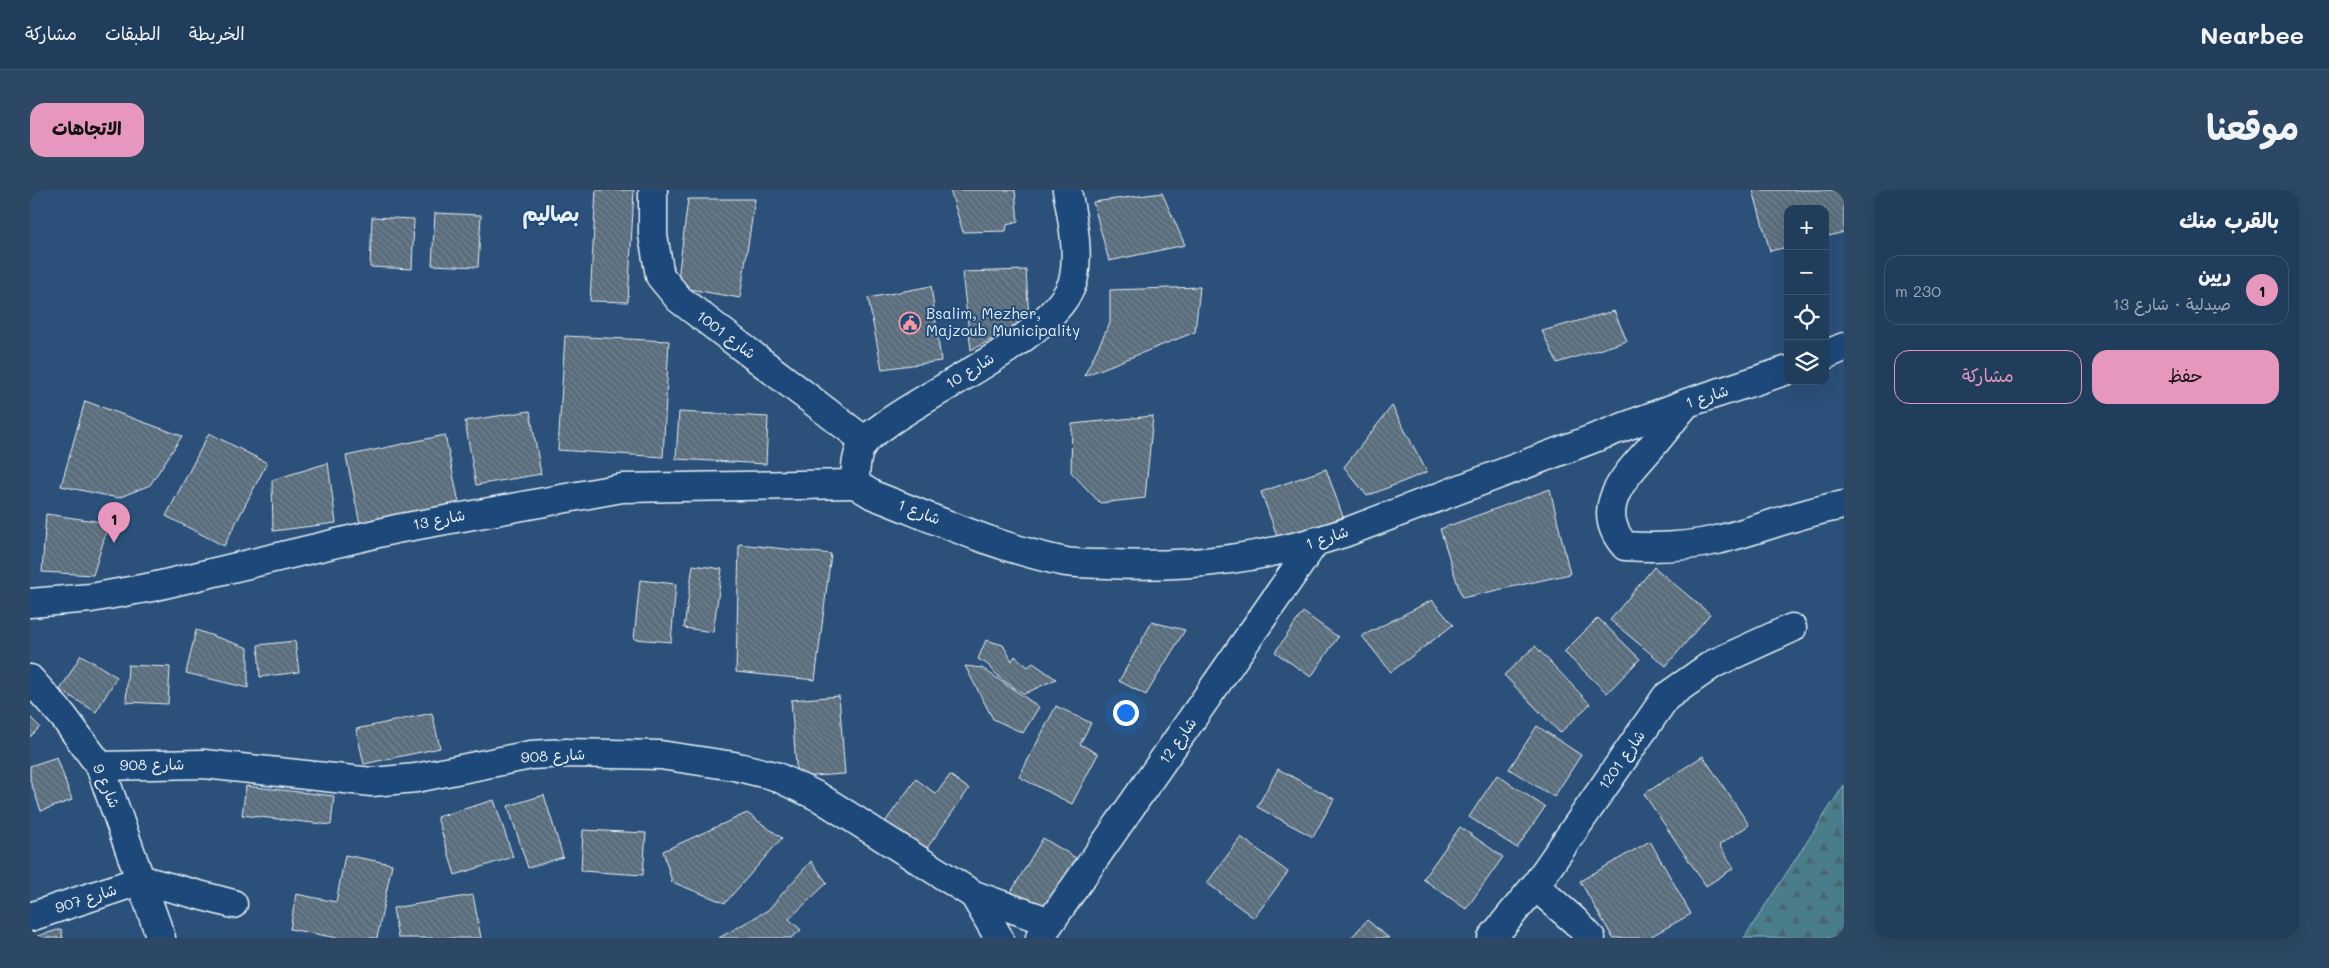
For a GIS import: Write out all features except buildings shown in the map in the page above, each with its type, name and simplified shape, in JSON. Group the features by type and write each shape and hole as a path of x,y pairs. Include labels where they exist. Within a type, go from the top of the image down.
{"street":[{"name":"شارع 1001","path":"652,190 653,235 660,276 679,299 865,441"},
{"name":"شارع 10","path":"865,441 900,414 1028,335 1061,304 1074,278 1076,244 1066,190"},
{"path":"1829,353 1844,347"},
{"name":"شارع 1","path":"855,484 872,494 998,542 1067,562 1134,566 1257,556 1315,542 1472,486 1687,403 1784,371"},
{"path":"1687,403 1615,492 1611,513 1614,534 1625,546 1651,548 1717,540 1815,510 1844,505"},
{"path":"855,484 855,469 865,441"},
{"name":"شارع 13","path":"30,603 91,598 152,587 396,529 622,488 855,484"},
{"name":"شارع 12","path":"1045,930 1175,747 1315,542"},
{"name":"شارع 1201","path":"1492,938 1534,886 1666,697 1712,664 1792,628"},
{"name":"شارع 9","path":"30,679 63,716 100,766 161,938"},
{"name":"شارع 908","path":"100,766 204,764 372,782 416,778 531,755 660,755 724,764 775,776 819,796 974,895 1045,930"},
{"path":"142,880 233,904"},
{"name":"شارع 907","path":"30,917 142,880"},
{"path":"1534,886 1575,921 1591,938"},
{"name":"شارع 908","path":"974,895 999,938"}],"green space":[{"path":"1844,785 1844,938 1744,938"}],"place":[{"name":"Bsalim, Mezher, Majzoub Municipality","path":"910,323"},
{"name":"ريين","path":"114,543"}],"district":[{"name":"بصاليم","path":"551,214"}]}
